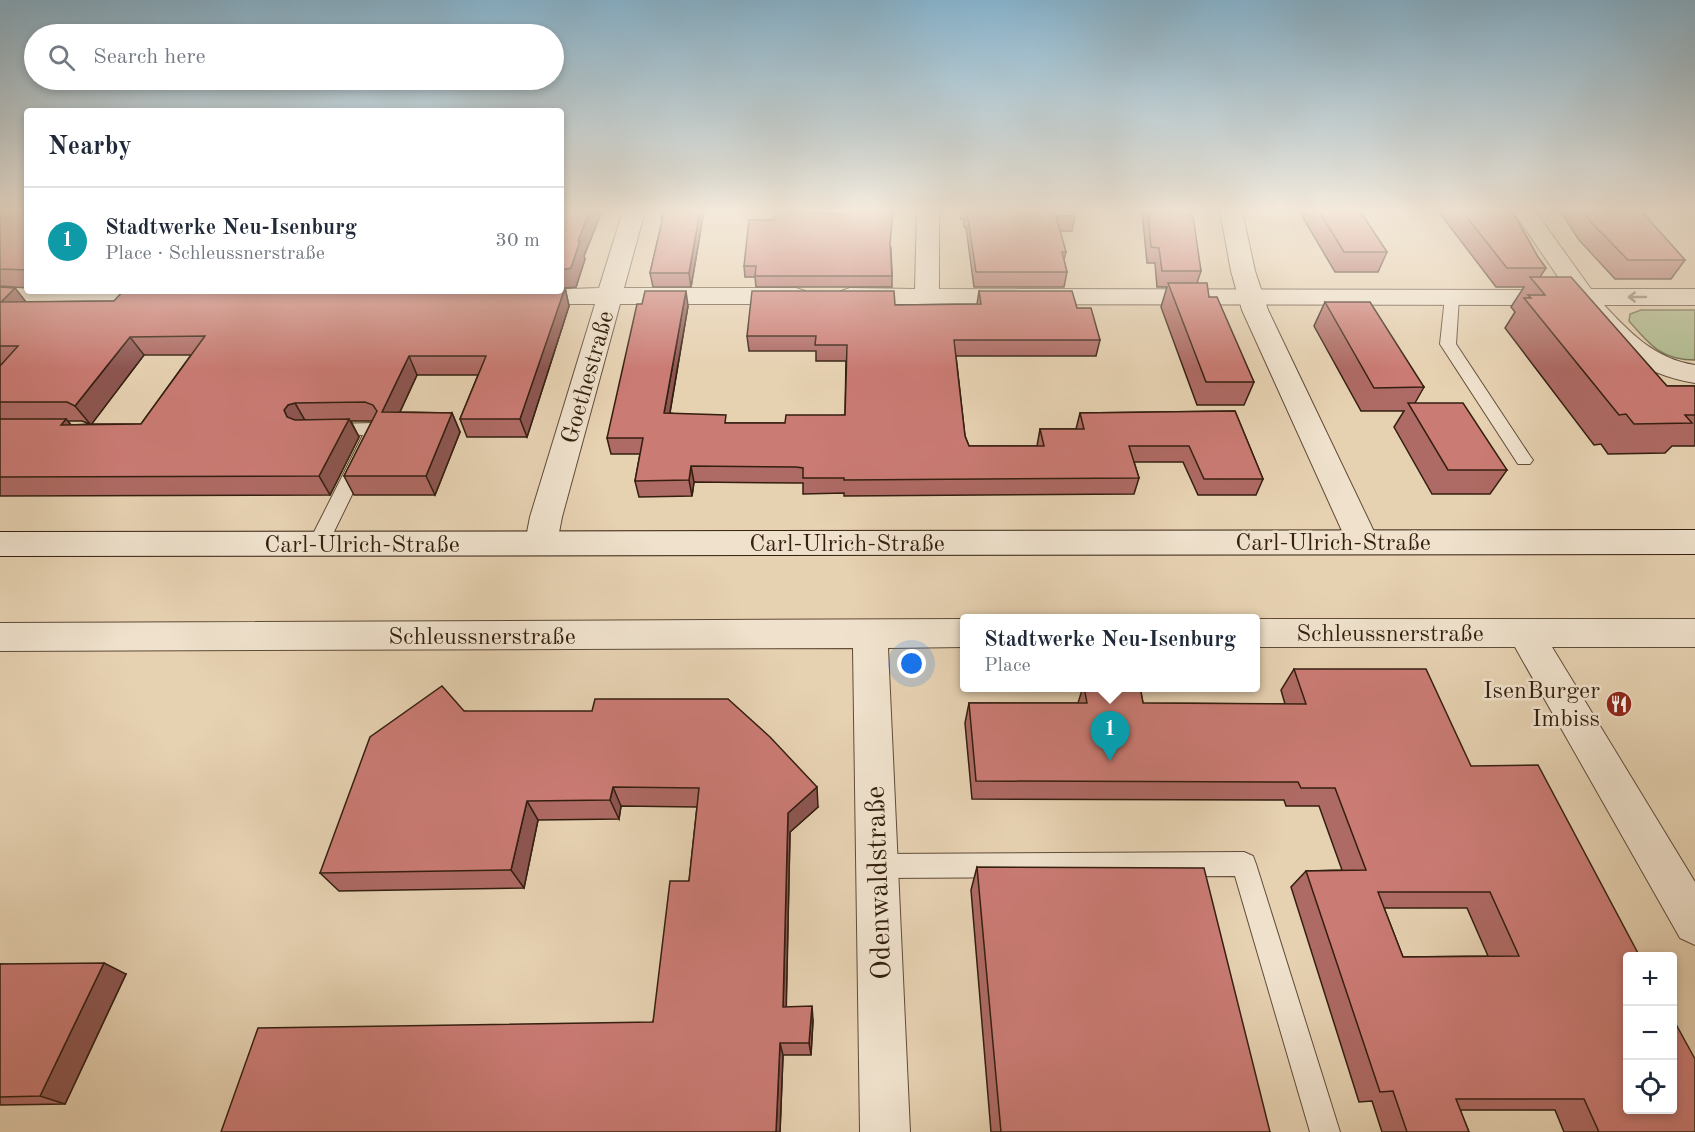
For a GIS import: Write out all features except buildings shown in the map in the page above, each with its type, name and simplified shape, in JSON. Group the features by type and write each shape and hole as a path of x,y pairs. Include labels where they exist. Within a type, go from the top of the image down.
{"street":[{"name":"Goethestraße","path":"541,543 619,264"},
{"path":"927,264 927,296"},
{"path":"1243,264 1250,297 1362,542"},
{"path":"1561,264 1584,297 1638,354 1667,368 1695,374"},
{"path":"0,296 68,294 185,296"},
{"path":"502,296 1695,297"},
{"name":"Carl-Ulrich-Straße","path":"0,544 1695,542"},
{"name":"Schleussnerstraße","path":"0,637 960,633"},
{"name":"Schleussnerstraße","path":"1260,633 1695,633"},
{"path":"1525,633 1695,923"},
{"name":"Odenwaldstraße","path":"870,634 885,1132"}],"lane":[{"path":"1452,297 1448,344 1524,460"},
{"path":"317,430 375,429 318,544"},
{"path":"877,867 1244,864 1325,1132"}],"green space":[{"path":"1641,310 1695,310 1695,360 1673,357 1650,344 1629,321 1630,314"}],"place":[{"name":"IsenBurger Imbiss","path":"1619,704"},
{"name":"Stadtwerke Neu-Isenburg","path":"1110,761"}]}
